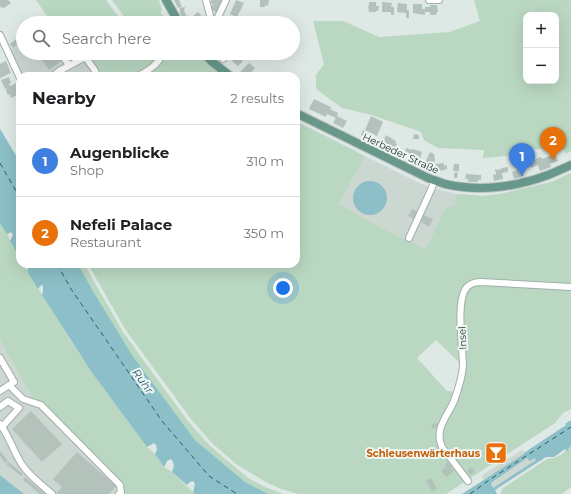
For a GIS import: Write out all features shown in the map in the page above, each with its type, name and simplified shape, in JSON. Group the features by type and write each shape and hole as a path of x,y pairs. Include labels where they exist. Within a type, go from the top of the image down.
{"main road":[{"path":"166,0 175,16"},
{"path":"210,60 225,72"},
{"name":"Herbeder Straße","path":"300,115 428,178 445,184 466,187 493,188 532,180 571,165"}],"street":[{"path":"206,0 210,16"},
{"path":"218,16 226,0"},
{"path":"429,0 439,0"},
{"path":"0,35 17,72"},
{"path":"65,60 69,65"},
{"path":"58,72 79,60"},
{"path":"87,60 95,72"},
{"path":"145,72 151,69 160,60"},
{"path":"409,238 435,180"},
{"name":"Insel","path":"468,481 442,447 439,436 441,426 461,381 463,358 461,322 463,294 466,288 470,284 481,282 571,287"},
{"path":"0,358 14,382 0,390 8,401 19,408 1,425 21,463 28,472 52,494"},
{"path":"9,385 23,400 41,405 120,485 121,492 119,494"},
{"path":"0,407 8,401"}],"shaded area":[{"path":"16,46 16,60 89,60 96,72 20,72 11,50"},
{"path":"365,156 417,182 456,194 483,196 521,193 426,249 380,227 339,204"},
{"path":"0,340 40,411 127,494 24,494 0,475"},
{"path":"522,450 525,453 523,455 530,461 543,453 544,456 494,488 481,476"}],"green space":[{"path":"36,0 106,0 118,16 47,16"},
{"path":"112,0 159,0 162,10 160,12 163,16 124,16"},
{"path":"474,0 571,0 571,151 566,154 562,147 515,151 515,155 483,158 484,150 438,148 424,140 421,132 372,115 342,108 316,89 316,75 324,64 313,21 343,21 379,37 450,32 480,21"},
{"path":"91,60 205,60 218,72 98,72"},
{"path":"300,123 365,156 339,204 380,227 426,249 445,209 455,205 456,194 483,196 500,194 551,182 571,173 571,409 563,413 555,423 446,494 298,494 281,489 266,482 236,464 212,443 191,419 125,329 90,268 300,268","holes":["436,340 460,363 459,392 447,391 417,358"]},
{"path":"0,215 16,252 16,268 25,268 90,370 147,447 155,454 164,467 172,472 195,494 127,494 40,411 0,340"},
{"path":"80,268 86,268 123,332 187,420 210,446 248,478 283,494 268,494 245,482 195,440 132,355"},
{"path":"571,445 571,487 562,494 500,494 503,488 547,459 560,455"}],"water":[{"path":"0,129 16,155 16,252 10,241 13,235 11,232 7,234 0,223"},
{"path":"367,181 373,181 377,182 384,188 387,198 386,205 380,212 373,215 367,215 363,214 356,208 353,201 353,195 354,191 360,184"},
{"name":"Ruhr","path":"28,268 80,268 132,355 195,440 245,482 268,494 195,494 193,492 195,484 193,481 187,485 172,472 174,466 171,459 167,461 164,467 155,454 157,450 156,445 154,443 147,447 90,370 42,295 43,286 41,285 38,289 27,271"},
{"path":"571,420 571,445 567,451 565,449 554,457 546,457 495,490 497,494 462,494 524,454 566,425 565,424","holes":["527,458 530,461 535,458 536,460 493,488 491,484 492,482"]},
{"path":"0,475 24,494 0,494"}],"building":[{"path":"0,0 8,0 11,3 2,8 0,6"},
{"path":"174,0 179,0 182,7 178,8"},
{"path":"212,0 222,0 216,13 211,8 213,4 210,3"},
{"path":"236,0 244,3 238,16 230,14"},
{"path":"260,0 269,0 268,6 265,5 265,7 260,7"},
{"path":"369,2 376,2 376,6 379,6 378,11 369,12"},
{"path":"382,2 392,3 391,7 394,7 394,15 391,15 391,12 382,12"},
{"path":"398,3 407,4 409,18 406,18 406,13 397,12"},
{"path":"413,4 422,4 422,9 425,9 425,7 430,7 430,5 437,5 438,12 436,15 430,15 430,12 425,12 425,15 413,13"},
{"path":"185,7 184,11 187,16 182,16 180,8"},
{"path":"198,12 202,16 193,16"},
{"path":"16,39 16,46 13,48 10,44"},
{"path":"42,60 60,60 61,61 49,70"},
{"path":"242,60 243,61 238,66 232,61"},
{"path":"6,61 11,73 0,78 0,64"},
{"path":"249,63 255,68 252,72 240,72"},
{"path":"9,77 11,83 9,84 10,86 16,83 16,96 11,98 10,94 8,95 7,90 6,88 5,89 1,80"},
{"path":"314,99 331,107 330,109 338,113 337,116 347,121 343,128 333,123 336,118 327,114 326,117 309,109"},
{"path":"371,116 383,122 377,136 365,130"},
{"path":"363,130 368,133 366,137 361,135"},
{"path":"414,134 419,135 419,139 413,139"},
{"path":"386,135 396,141 395,143 397,144 395,149 383,142"},
{"path":"406,148 422,152 419,163 409,160 411,155 405,153"},
{"path":"430,152 434,154 435,160 434,163 432,162 429,171 420,168 423,160 426,161"},
{"path":"555,154 558,161 550,164 551,167 540,171 538,165 531,168 529,162 541,157 542,159"},
{"path":"444,163 444,166 447,165 447,169 437,171 436,164"},
{"path":"454,164 459,164 459,171 453,171"},
{"path":"522,164 524,176 514,179 512,172 517,170 516,166"},
{"path":"433,165 435,166 435,171 431,169"},
{"path":"508,167 508,172 502,173 503,179 494,181 493,175 496,174 495,169 497,170"},
{"path":"458,172 457,178 454,178 454,173"},
{"path":"466,174 481,175 481,180 478,180 478,182 468,182 468,179 465,179"},
{"path":"412,209 418,212 415,219 408,216"},
{"path":"424,215 433,219 429,227 421,222"},
{"path":"31,411 62,444 42,462 12,429"},
{"path":"436,423 438,426 433,429 431,425"},
{"name":"Schleusenwärterhaus","path":"499,448 502,453 494,459 491,453"},
{"path":"0,451 8,461 5,463 0,456"},
{"path":"77,452 116,486 109,494 56,493 62,487 53,479"},
{"path":"9,462 23,474 21,476 6,464"},
{"path":"448,462 454,471 446,477 441,471 446,467 445,464"},
{"path":"472,467 475,472 470,475 467,470"},
{"path":"25,477 45,494 39,494 23,480"},
{"path":"431,478 437,489 432,492 426,480"}],"ferry route":[{"path":"0,163 16,191"},
{"path":"59,268 71,289 162,421 209,476 237,494"},
{"path":"470,494 571,427"}],"place":[{"name":"Nefeli Palace","path":"553,160"},
{"name":"Augenblicke","path":"522,176"},
{"name":"Schleusenwärterhaus","path":"496,453"}]}
